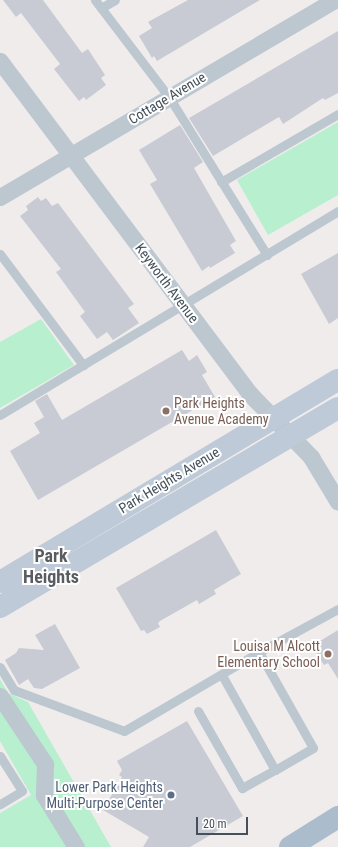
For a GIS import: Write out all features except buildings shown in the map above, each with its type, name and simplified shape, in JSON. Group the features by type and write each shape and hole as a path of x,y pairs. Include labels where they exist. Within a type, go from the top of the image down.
{"main road":[{"name":"Park Heights Avenue","path":"0,582 338,380"},
{"name":"Park Heights Avenue","path":"0,607 338,408"},
{"path":"290,847 338,817"}],"street":[{"name":"Cottage Avenue","path":"0,197 334,0"},
{"name":"Keyworth Avenue","path":"0,61 250,394 292,435 311,457 338,502"},
{"path":"0,696 45,764 44,795 76,847"}],"lane":[{"path":"95,0 168,97 267,254"},
{"path":"102,8 116,0"},
{"path":"222,182 338,114"},
{"path":"0,415 338,212"},
{"path":"0,254 83,365"},
{"path":"0,667 14,690 124,731 259,652 338,609"},
{"path":"198,711 242,788 313,748 259,652"},
{"path":"222,674 275,770"},
{"path":"0,756 22,791 0,804"}],"green space":[{"path":"338,122 338,195 268,235 237,180"},
{"path":"41,319 74,365 0,408 0,342"},
{"path":"0,679 8,693 28,702 111,847 0,847 0,813 31,795 0,741"}],"place":[{"name":"Park Heights Avenue Academy","path":"166,411"},
{"name":"Louisa M Alcott Elementary School","path":"328,654"},
{"name":"Lower Park Heights Multi-Purpose Center","path":"171,795"}],"district":[{"name":"Park Heights","path":"51,567"}]}
